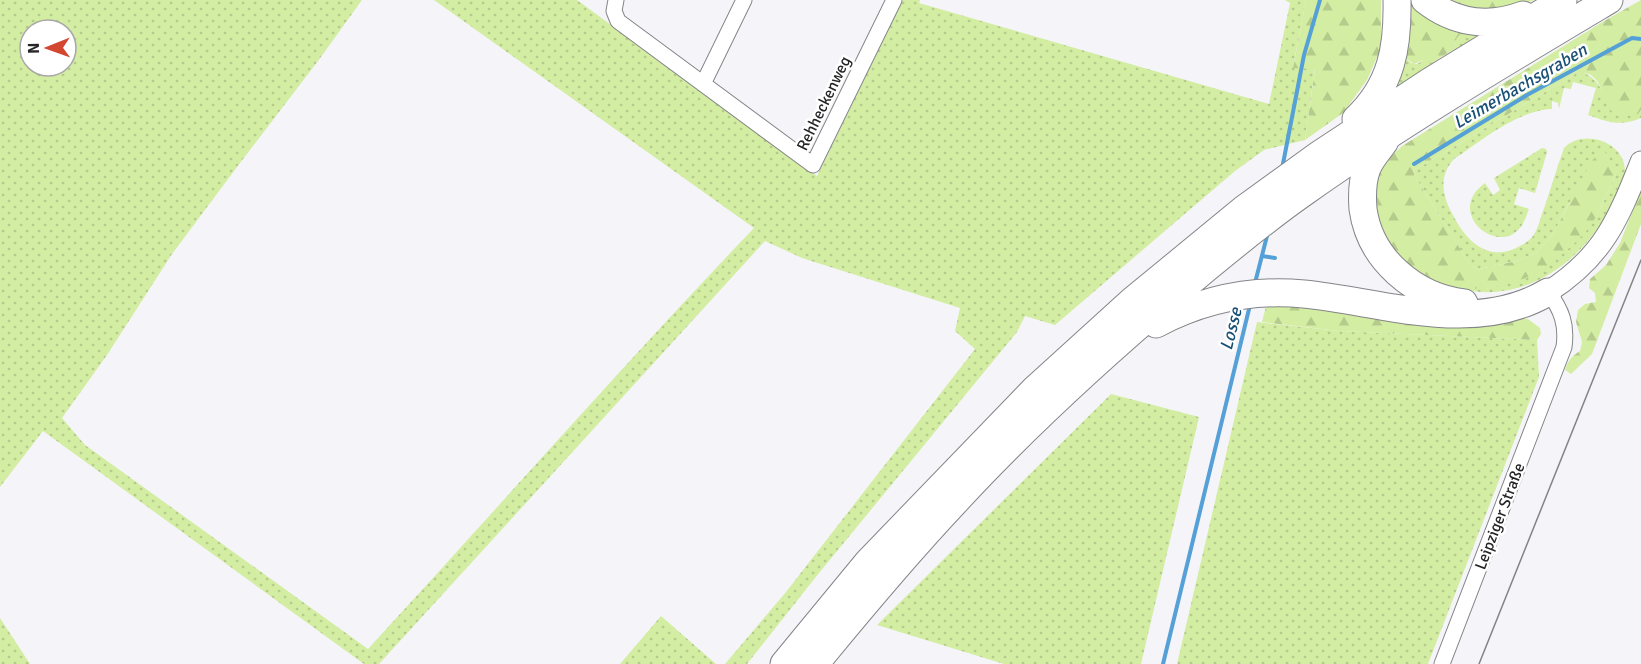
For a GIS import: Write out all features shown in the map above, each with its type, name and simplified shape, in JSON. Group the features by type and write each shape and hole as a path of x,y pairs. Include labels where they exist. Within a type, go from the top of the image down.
{"highway":[{"path":"1312,160 1368,108 1388,75 1395,50 1397,0"},
{"path":"1425,0 1446,14 1478,22 1495,22 1515,18 1561,1"},
{"path":"814,664 892,571 1022,432 1113,347 1236,244 1301,194 1394,131 1446,97 1609,0"},
{"path":"784,664 868,562 1034,390 1131,301 1244,209 1312,160 1429,82 1561,1"},
{"path":"1394,131 1371,161 1365,175 1363,189 1364,212 1368,228 1378,250 1390,266 1425,291 1452,301 1493,304 1548,292"},
{"path":"1113,347 1192,307 1225,297 1247,294 1284,292 1425,312 1482,314 1512,309 1534,301 1548,292"}],"main road":[{"path":"1548,292 1581,268 1602,244 1617,220 1641,162"}],"street":[{"name":"Rehheckenweg","path":"616,0 614,11 618,21 813,165 894,0"},
{"path":"703,84 744,0"},
{"name":"Leipziger Straße","path":"1442,664 1557,368 1565,337 1564,318 1548,292"}],"green space":[{"path":"0,0 362,0 172,254 107,355 62,418 85,445 368,649 754,228 434,0 577,0 817,176 903,0 920,0 919,3 1269,104 1290,3 1285,0 1306,0 1293,67 1315,68 1305,140 1264,150 1235,171 1055,325 1025,316 1017,332 747,664 725,664 786,592 975,349 955,331 960,308 802,258 765,241 379,664 364,664 43,431 0,487"},
{"path":"1306,0 1381,0 1381,48 1367,80 1343,113 1305,140 1315,69 1293,68"},
{"path":"1401,0 1417,0 1459,27 1461,33 1455,40 1454,49 1432,63 1424,60 1414,64 1404,57"},
{"path":"1444,0 1534,0 1507,10 1488,12"},
{"path":"1641,0 1641,110 1638,114 1619,116 1608,106 1593,76 1585,73 1575,74 1415,170 1414,175 1469,263 1479,269 1517,261 1536,253 1553,234 1591,162 1601,151 1605,152 1617,171 1595,219 1580,238 1556,259 1532,275 1511,283 1486,288 1460,288 1438,284 1406,264 1386,239 1376,210 1377,179 1388,160 1402,146"},
{"path":"1496,26 1379,100 1404,57 1411,63 1417,64 1424,60 1437,61 1454,49 1459,27"},
{"path":"1582,72 1599,85 1608,105 1638,114 1641,110 1641,118 1620,123 1588,115 1596,88 1573,82 1571,89 1564,88 1559,109 1558,103 1552,101 1552,109 1526,115 1513,121 1454,159 1445,173 1445,196 1466,236 1481,248 1489,251 1508,251 1524,244 1535,233 1564,148 1581,139 1591,139 1611,146 1623,161 1625,172 1623,181 1607,214 1587,243 1545,277 1512,289 1494,292 1476,292 1458,288 1504,284 1530,275 1555,259 1590,225 1602,206 1617,171 1569,203 1553,234 1536,253 1517,261 1479,269 1469,263 1414,175 1415,170 1575,74"},
{"path":"1542,148 1547,152 1535,193 1519,188 1514,204 1529,209 1522,226 1508,236 1498,237 1487,233 1472,217 1470,206 1474,194 1485,183 1493,195 1500,190 1494,178"},
{"path":"1641,190 1641,224 1592,354 1571,374 1565,370 1566,367 1580,351 1582,342 1576,322 1578,310 1585,304 1596,302 1595,293 1589,288 1590,279 1606,265 1620,243"},
{"path":"1266,306 1528,319 1540,328 1541,334 1537,340 1340,331 1262,322"},
{"path":"1257,322 1340,331 1537,340 1539,377 1428,664 1177,664"},
{"path":"1111,394 1199,417 1141,664 1004,664 877,625"},
{"path":"661,616 716,664 620,664"},
{"path":"0,618 30,664 0,664"}],"waterway":[{"name":"Losse","path":"1282,169 1304,55 1320,0"},
{"name":"Leimerbachsgraben","path":"1414,164 1527,95 1632,38 1641,39"},
{"name":"Losse","path":"1255,283 1268,232"},
{"name":"Leimerbachsgraben","path":"1262,256 1275,258"},
{"name":"Losse","path":"1163,664 1250,305"}],"tram line":[{"path":"1479,664 1641,260"}]}
